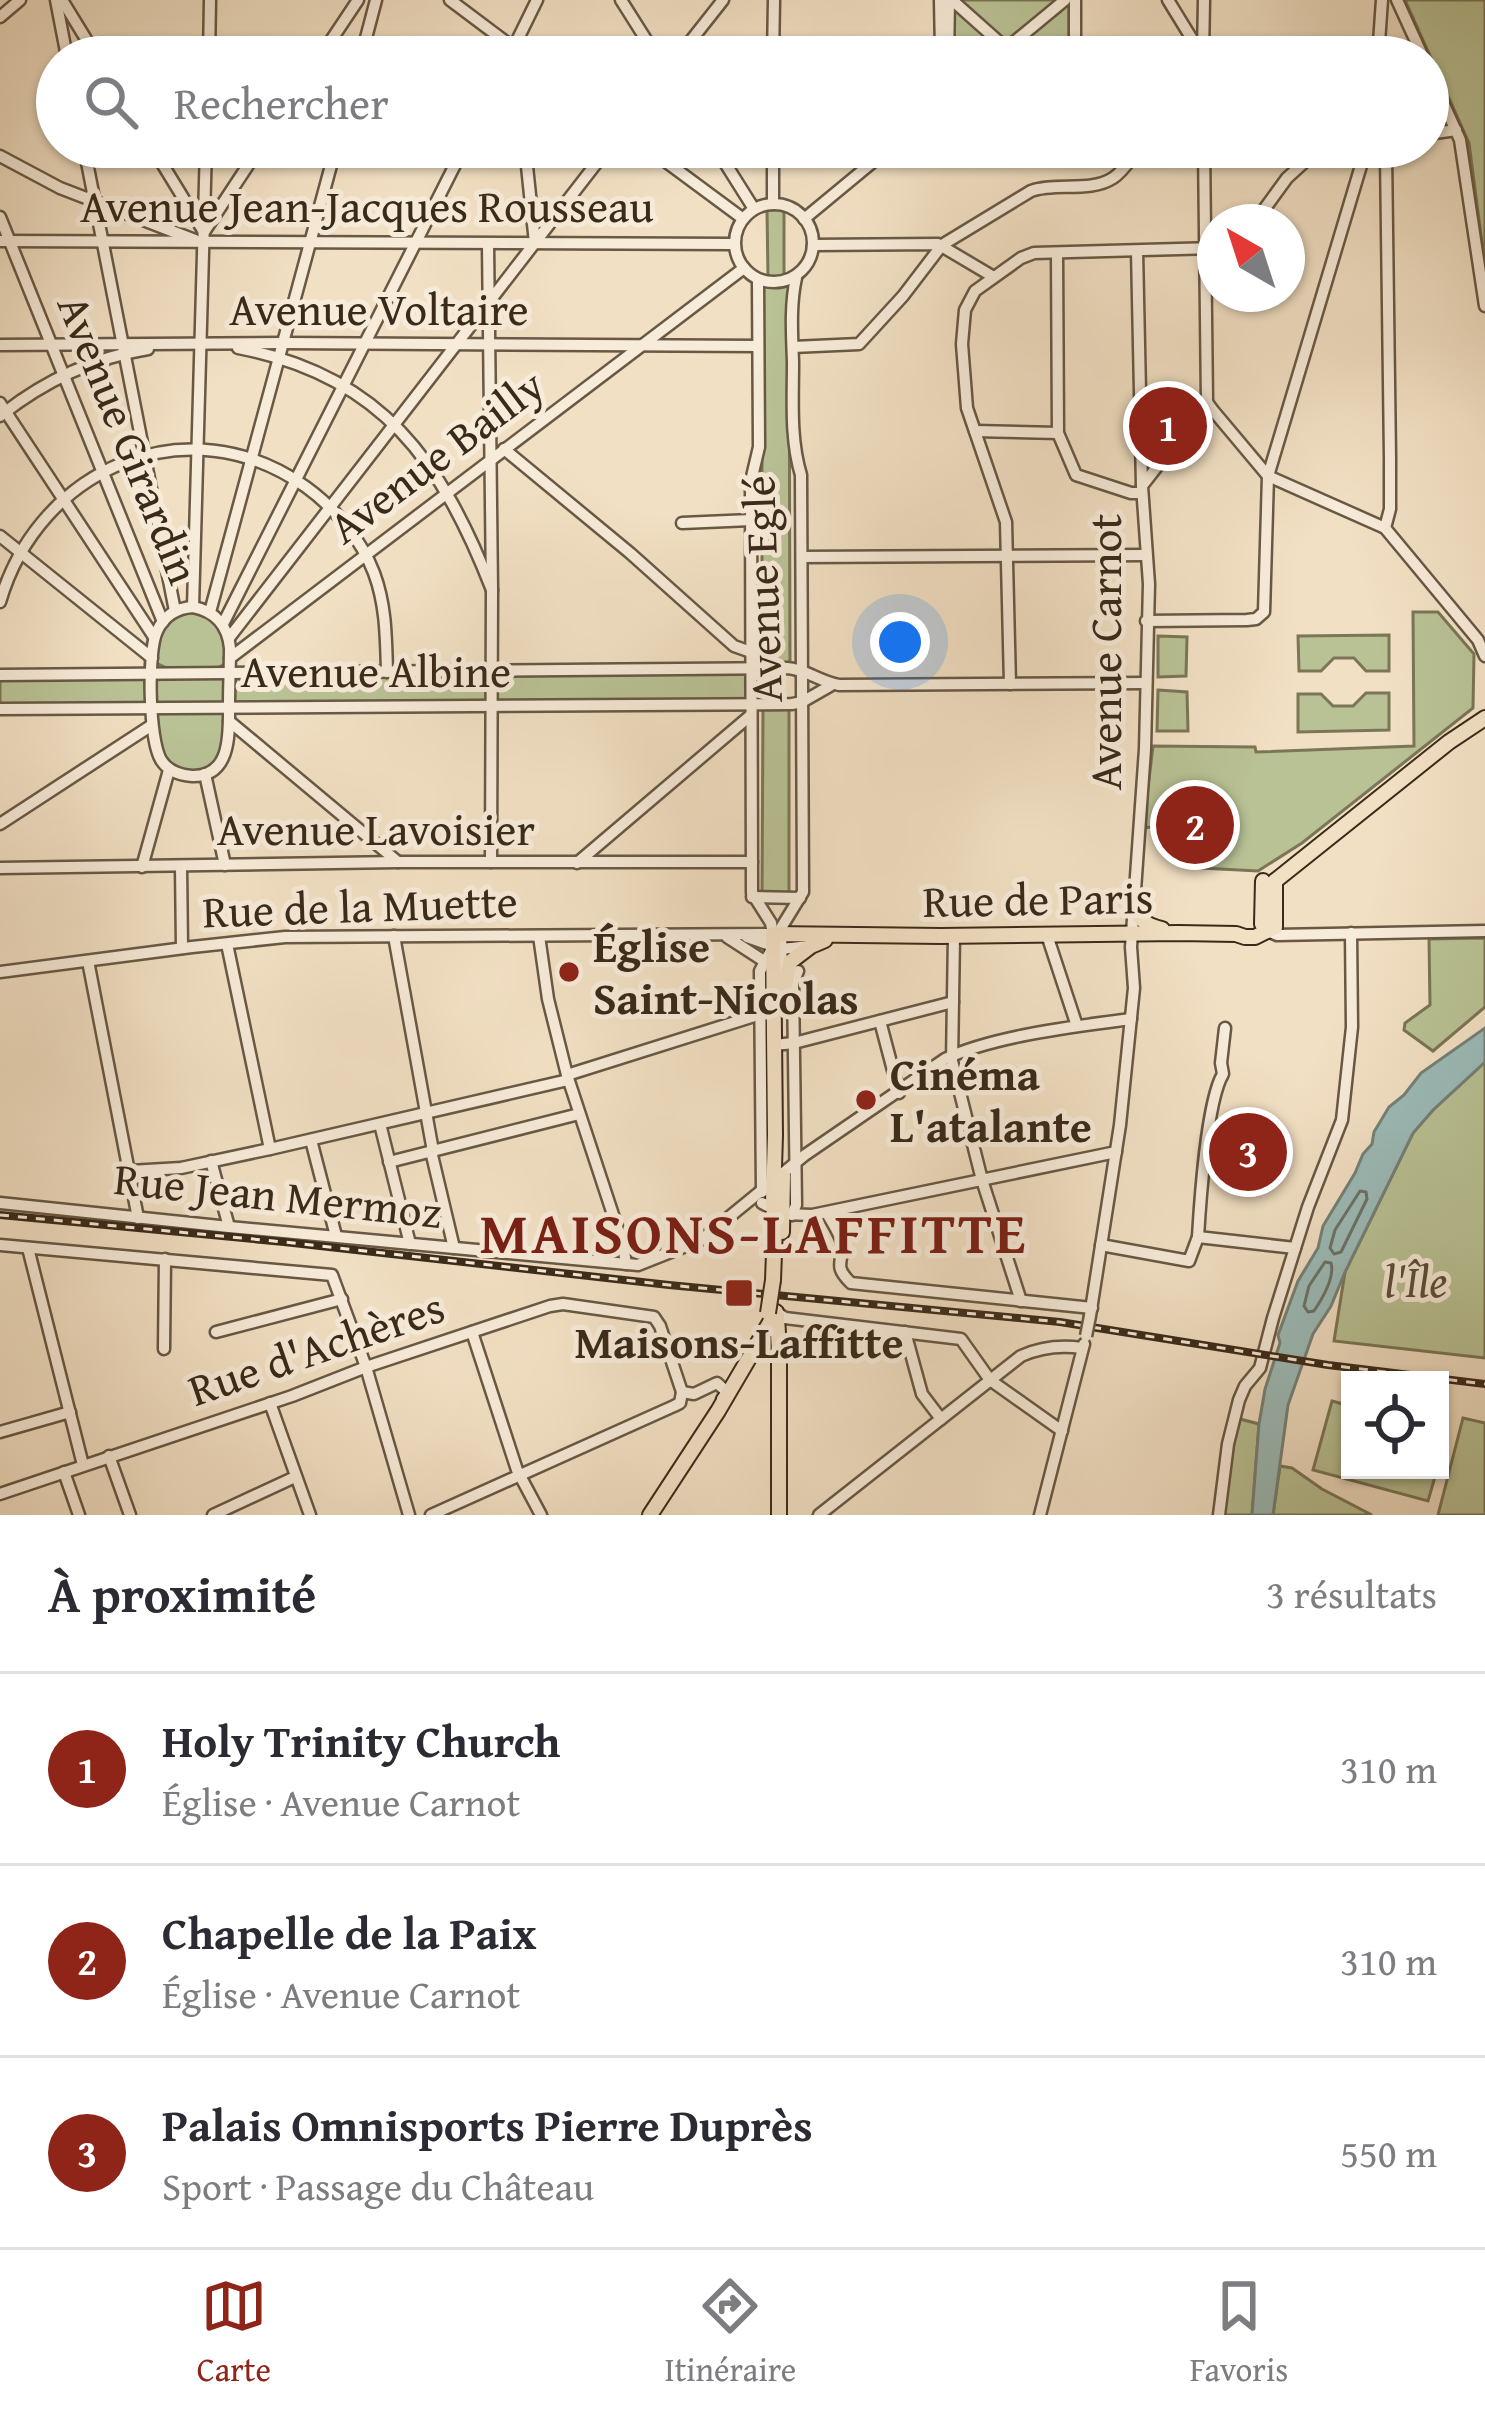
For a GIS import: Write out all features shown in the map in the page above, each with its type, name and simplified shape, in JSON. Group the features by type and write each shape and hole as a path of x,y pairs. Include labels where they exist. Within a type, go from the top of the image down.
{"main road":[{"path":"1450,742 1485,705"},
{"path":"1272,928 1269,881 1485,718"},
{"path":"1134,909 1150,927 1179,933"},
{"name":"Rue de Paris","path":"779,953 842,936 1179,933 1256,937 1272,928"},
{"name":"Rue de Paris","path":"779,953 842,936"},
{"path":"779,953 783,1045 772,1313 779,1351 779,1515"},
{"path":"779,953 768,1010 783,1045"},
{"path":"647,1515 772,1313"},
{"path":"647,1515 720,1408 772,1313"}],"street":[{"path":"0,17 20,0"},
{"path":"59,0 64,36"},
{"path":"59,0 83,36"},
{"path":"209,36 210,0"},
{"path":"334,36 358,0"},
{"path":"367,36 376,0"},
{"path":"450,0 492,36"},
{"path":"521,36 537,0"},
{"path":"621,0 644,36"},
{"path":"695,36 723,0"},
{"path":"773,36 774,0"},
{"path":"947,0 986,36"},
{"path":"945,36 947,0"},
{"path":"1027,36 1070,0"},
{"path":"1070,0 1071,36"},
{"path":"1168,0 1190,36"},
{"path":"1203,36 1204,0"},
{"path":"1379,36 1382,0"},
{"path":"1397,0 1413,36"},
{"path":"1449,115 1465,163 1485,306"},
{"path":"1449,131 1456,130"},
{"path":"0,156 95,202 204,237"},
{"path":"88,168 175,611"},
{"path":"164,168 204,237"},
{"path":"194,607 206,168"},
{"path":"204,237 247,168"},
{"path":"210,612 330,168"},
{"path":"223,624 453,168"},
{"path":"527,168 535,243"},
{"path":"229,638 593,168"},
{"path":"674,168 742,218"},
{"path":"728,168 754,209"},
{"path":"772,168 772,203"},
{"path":"804,219 866,168"},
{"path":"793,346 859,344 942,245 1031,190 1108,181 1118,168"},
{"path":"1205,168 1208,204"},
{"path":"1268,204 1298,168"},
{"path":"1146,621 1261,616 1268,476 1360,168"},
{"path":"1385,528 1390,509 1386,168"},
{"path":"772,203 804,219 813,244 796,278 758,280 737,258 735,230 754,209 772,203"},
{"name":"Avenue Girardin","path":"0,217 5,241 163,622"},
{"name":"Avenue Jean-Jacques Rousseau","path":"5,241 204,237 734,244"},
{"path":"488,244 491,862"},
{"path":"813,244 942,245 992,276"},
{"path":"1010,684 1003,505 975,431 963,377 965,310 975,291 992,276 1034,253 1197,249"},
{"path":"1057,253 1058,433 1076,475 1131,493 1142,489 1137,251"},
{"name":"Avenue Bailly","path":"230,658 744,268"},
{"name":"Avenue Eglé","path":"779,953 781,928 802,892 801,475 794,449 792,292 796,278"},
{"name":"Avenue Eglé","path":"758,280 759,447 751,481 752,897 769,918 779,953"},
{"path":"1210,312 1211,409 1268,476 1385,528 1481,643 1485,656"},
{"path":"200,344 280,357 343,386 394,425 416,446 448,493 492,590"},
{"name":"Avenue Voltaire","path":"0,345 758,346"},
{"path":"124,348 64,374 2,410 154,637"},
{"name":"Avenue Carnot","path":"1040,1515 1091,1312 1132,1018 1131,935 1149,584 1142,489 1167,454 1194,433 1211,409"},
{"path":"975,431 1058,433"},
{"path":"504,449 734,646 751,652"},
{"path":"0,602 19,551 46,515 102,472 145,455 224,453 252,460 296,481 330,507 366,556 385,607 388,672"},
{"path":"682,523 751,520"},
{"path":"0,536 152,658"},
{"path":"802,556 1145,555"},
{"path":"194,607 210,612 223,624 230,658 225,755 220,765 196,776 169,770 155,748 152,725 154,637 175,611 194,607"},
{"path":"802,669 816,680 839,685"},
{"name":"Avenue Albine","path":"0,675 802,669"},
{"path":"802,702 825,687 839,685 1144,683"},
{"name":"Avenue Albine","path":"0,709 152,708 229,714 492,706 751,710 802,702"},
{"path":"577,863 751,710"},
{"path":"229,714 398,862"},
{"path":"0,824 152,725"},
{"path":"142,867 169,770"},
{"path":"205,774 225,865"},
{"name":"Avenue Lavoisier","path":"0,868 752,862"},
{"path":"181,866 182,948"},
{"path":"752,897 800,898"},
{"name":"Rue de Paris","path":"1272,928 1351,933 1485,931"},
{"path":"1219,1515 1231,1430 1245,1387 1260,1368 1295,1248 1342,1120 1352,1027 1351,933"},
{"path":"1048,935 1077,1026"},
{"path":"394,936 424,1113 454,1248"},
{"path":"539,936 567,1077 626,1264"},
{"path":"724,936 779,953 793,983 783,1045 953,1002"},
{"name":"Rue de la Muette","path":"0,972 285,938 744,936 779,953"},
{"path":"955,936 956,1077 982,1180 1022,1301"},
{"path":"227,944 270,1149"},
{"path":"88,961 138,1218"},
{"path":"130,1171 181,1168 270,1149 567,1077 768,1010 778,1195 827,1213 1116,1152"},
{"path":"953,1055 1132,1018"},
{"path":"880,1021 899,1093"},
{"path":"1102,1245 1189,1261 1198,1237 1217,1083 1223,1074 1225,1028"},
{"name":"Rue Jean Mermoz","path":"0,1203 645,1263 701,1240 747,1204 778,1195 899,1093 953,1055"},
{"path":"389,1162 579,1114"},
{"path":"380,1124 410,1244"},
{"path":"311,1140 336,1236"},
{"path":"211,1161 229,1227"},
{"path":"827,1213 842,1244 840,1266 851,1283 1091,1312"},
{"path":"1198,1237 1295,1248"},
{"path":"0,1245 332,1274 366,1367 409,1515"},
{"path":"28,1248 83,1465"},
{"path":"164,1348 165,1259"},
{"path":"216,1332 342,1299"},
{"name":"Rue d'Achères","path":"0,1493 562,1304 654,1317 682,1392"},
{"path":"772,1313 961,1339 990,1380 1062,1431"},
{"path":"904,1332 922,1394 941,1419"},
{"path":"472,1333 519,1476 541,1515"},
{"path":"819,1515 1031,1351 1084,1342"},
{"path":"430,1515 453,1510 674,1406 680,1403 682,1392 694,1394 717,1383 727,1392 720,1408"},
{"path":"270,1403 310,1515"},
{"path":"0,1432 70,1412"},
{"path":"109,1456 130,1515"},
{"path":"64,1472 79,1515"},
{"path":"213,1515 295,1477"}],"green space":[{"path":"949,0 1069,0 1069,36 948,36"},
{"path":"1405,0 1485,0 1485,266 1469,143 1449,98 1449,36 1421,36"},
{"path":"784,209 784,278 768,278 767,210"},
{"path":"789,286 790,663 762,664 762,287"},
{"path":"190,611 211,617 225,639 226,663 192,672 158,664 164,628"},
{"path":"1413,612 1438,612 1474,654 1473,708 1302,843 1258,871 1202,868 1208,822 1159,818 1159,826 1143,828 1153,746 1255,747 1256,752 1414,746"},
{"path":"1389,635 1389,671 1366,671 1354,658 1334,658 1321,671 1299,671 1298,636"},
{"path":"1158,636 1187,637 1186,676 1158,677"},
{"path":"747,672 747,701 0,706 0,677"},
{"path":"1158,690 1187,692 1188,731 1157,731"},
{"path":"1366,693 1389,693 1389,730 1298,732 1298,694 1321,694 1333,706 1353,706"},
{"path":"763,709 789,709 789,894 762,895"},
{"path":"155,711 227,711 216,762 202,772 172,769 160,749"},
{"path":"1485,938 1485,1007 1433,1051 1404,1030 1405,1023 1430,1005 1429,939"},
{"name":"l'Île","path":"1485,1062 1485,1358 1334,1341 1345,1272 1413,1133"},
{"path":"1332,1401 1341,1404 1341,1478 1313,1470"},
{"path":"1236,1418 1259,1424 1252,1515 1224,1515"},
{"path":"1463,1418 1485,1423 1485,1515 1438,1515"},
{"path":"1280,1466 1292,1468 1372,1515 1273,1515"},
{"path":"1346,1479 1434,1479 1428,1501"}],"water":[{"path":"1485,1028 1485,1062 1413,1133 1331,1306 1313,1334 1288,1405 1273,1515 1252,1515 1259,1424 1280,1343 1278,1335 1298,1281 1318,1248 1323,1226 1389,1107 1421,1073"}],"railway":[{"path":"0,1215 1060,1322 1328,1365 1485,1384"}],"place":[{"name":"Holy Trinity Church","path":"1168,426"},
{"name":"Chapelle de la Paix","path":"1195,825"},
{"name":"Église Saint-Nicolas","path":"569,972"},
{"name":"Cinéma L'atalante","path":"866,1100"},
{"name":"Palais Omnisports Pierre Duprès","path":"1248,1152"},
{"name":"Maisons-Laffitte","path":"739,1293"}],"district":[{"name":"MAISONS-LAFFITTE","path":"754,1233"}]}
